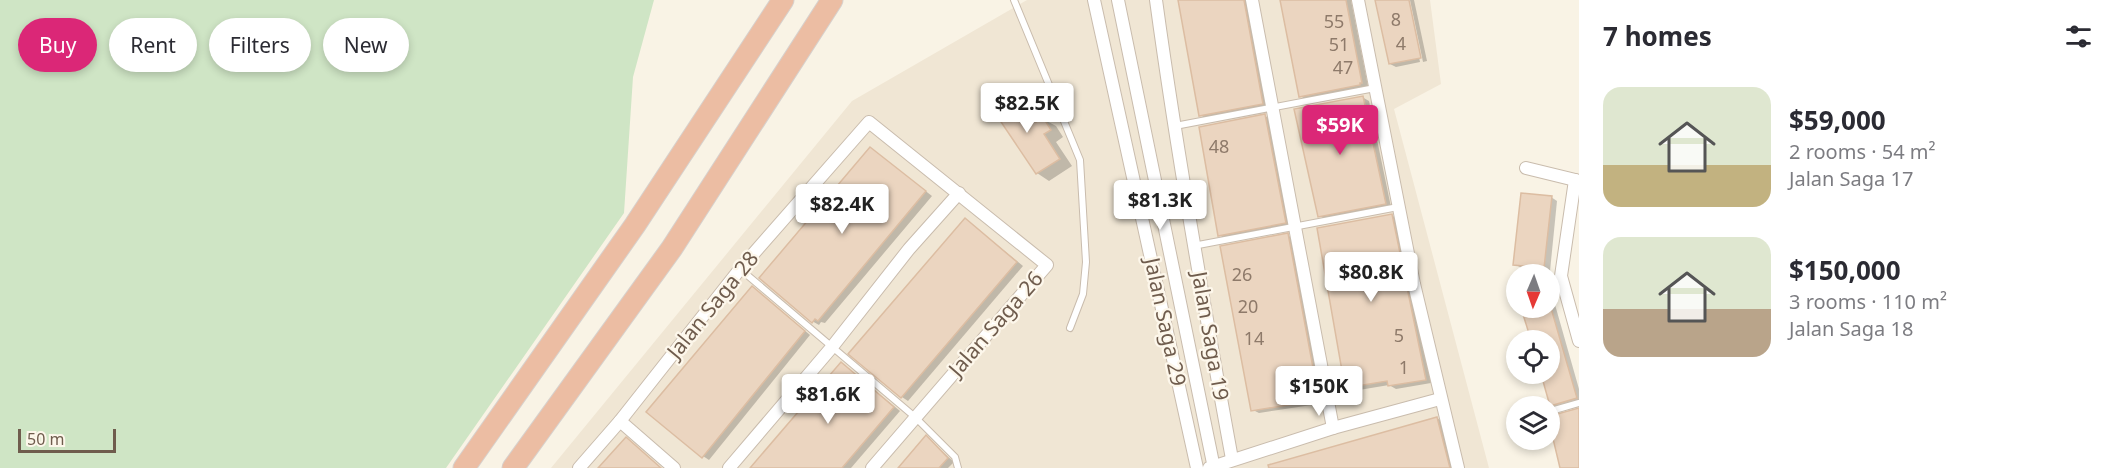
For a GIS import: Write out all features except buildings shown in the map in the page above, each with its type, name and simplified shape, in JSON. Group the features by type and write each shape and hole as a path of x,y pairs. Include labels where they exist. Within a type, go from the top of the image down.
{"highway":[{"path":"464,468 635,225 783,0"},
{"path":"513,468 672,248 832,0"}],"street":[{"name":"Jalan Saga 29","path":"1094,0 1197,468"},
{"name":"Jalan Saga 29","path":"1118,0 1212,467"},
{"name":"Jalan Saga 19","path":"1156,0 1173,126 1232,459"},
{"path":"1252,0 1333,428"},
{"path":"1358,0 1398,207 1440,399 1458,468"},
{"name":"Jalan Saga 28","path":"579,468 620,421 740,269 869,122 959,193"},
{"path":"1526,168 1577,181 1561,276 1579,341"},
{"path":"729,468 832,347 909,249 959,193"},
{"name":"Jalan Saga 26","path":"872,468 1047,265 959,193"},
{"path":"1212,467 1333,428 1440,399"},
{"path":"620,421 674,468"}],"lane":[{"path":"1014,0 1080,160 1086,262 1083,294 1070,327"},
{"path":"1173,126 1375,88"},
{"path":"1193,246 1398,207"},
{"path":"740,269 915,417 955,457 958,468"},
{"path":"1560,408 1579,402"}],"shaded area":[{"path":"1027,0 1430,0 1441,84 1394,109 1489,468 551,468 852,101"}],"green space":[{"path":"0,0 654,0 633,77 624,213 446,468 0,468"}]}
